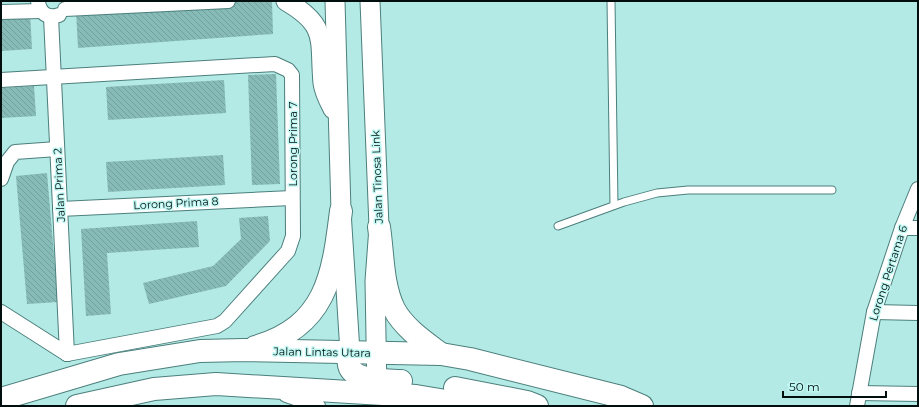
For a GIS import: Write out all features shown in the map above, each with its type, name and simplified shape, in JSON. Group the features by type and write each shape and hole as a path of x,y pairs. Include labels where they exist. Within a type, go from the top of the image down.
{"main road":[{"path":"286,1 306,13 315,24 319,32 322,46 324,89 338,121"},
{"path":"335,1 341,211 350,352 349,365 354,373 363,377 377,393"},
{"name":"Jalan Tinosa Link","path":"370,1 379,227 375,281 377,393"},
{"path":"244,350 265,344 287,332 310,314 321,301 327,286 336,252 341,211"},
{"path":"379,227 389,295 394,310 421,339 441,354"},
{"name":"Jalan Lintas Utara","path":"1,399 120,364 200,351 244,350 441,354 470,359 621,397 642,406"},
{"path":"377,393 415,382 460,388 527,402 536,406"},
{"path":"77,406 154,389 216,384 377,393 450,401 476,406"},
{"path":"419,406 450,401"}],"street":[{"path":"1,12 43,9 59,15 66,5 228,1"},
{"name":"Jalan Prima 2","path":"43,9 54,77 67,354"},
{"name":"Lorong Prima 7","path":"1,80 275,64 283,66 292,75 293,236 288,251 225,321 209,328 67,354"},
{"path":"1,179 7,162 15,152 57,148"},
{"name":"Lorong Pertama 6","path":"858,400 874,312 902,228 918,189"},
{"name":"Lorong Prima 8","path":"60,209 292,198"},
{"path":"902,228 918,228"},
{"path":"1,312 67,354"},
{"path":"874,312 918,313"},
{"path":"243,385 280,393 318,406"},
{"path":"858,400 918,394"}],"lane":[{"path":"611,1 614,205"},
{"path":"558,226 614,205 657,193 688,190 832,190"}],"building":[{"path":"272,1 273,34 78,48 76,11"},
{"path":"30,12 32,49 1,51 1,13"},
{"path":"276,74 280,184 252,185 248,75"},
{"path":"224,80 226,113 108,120 106,87"},
{"path":"34,86 36,116 1,118 1,88"},
{"path":"223,155 225,185 108,192 106,162"},
{"path":"47,173 58,302 27,304 16,176"},
{"path":"268,216 270,241 226,286 149,304 143,283 213,266 241,239 239,218"},
{"path":"197,221 199,247 107,253 111,314 86,316 81,229"}]}
